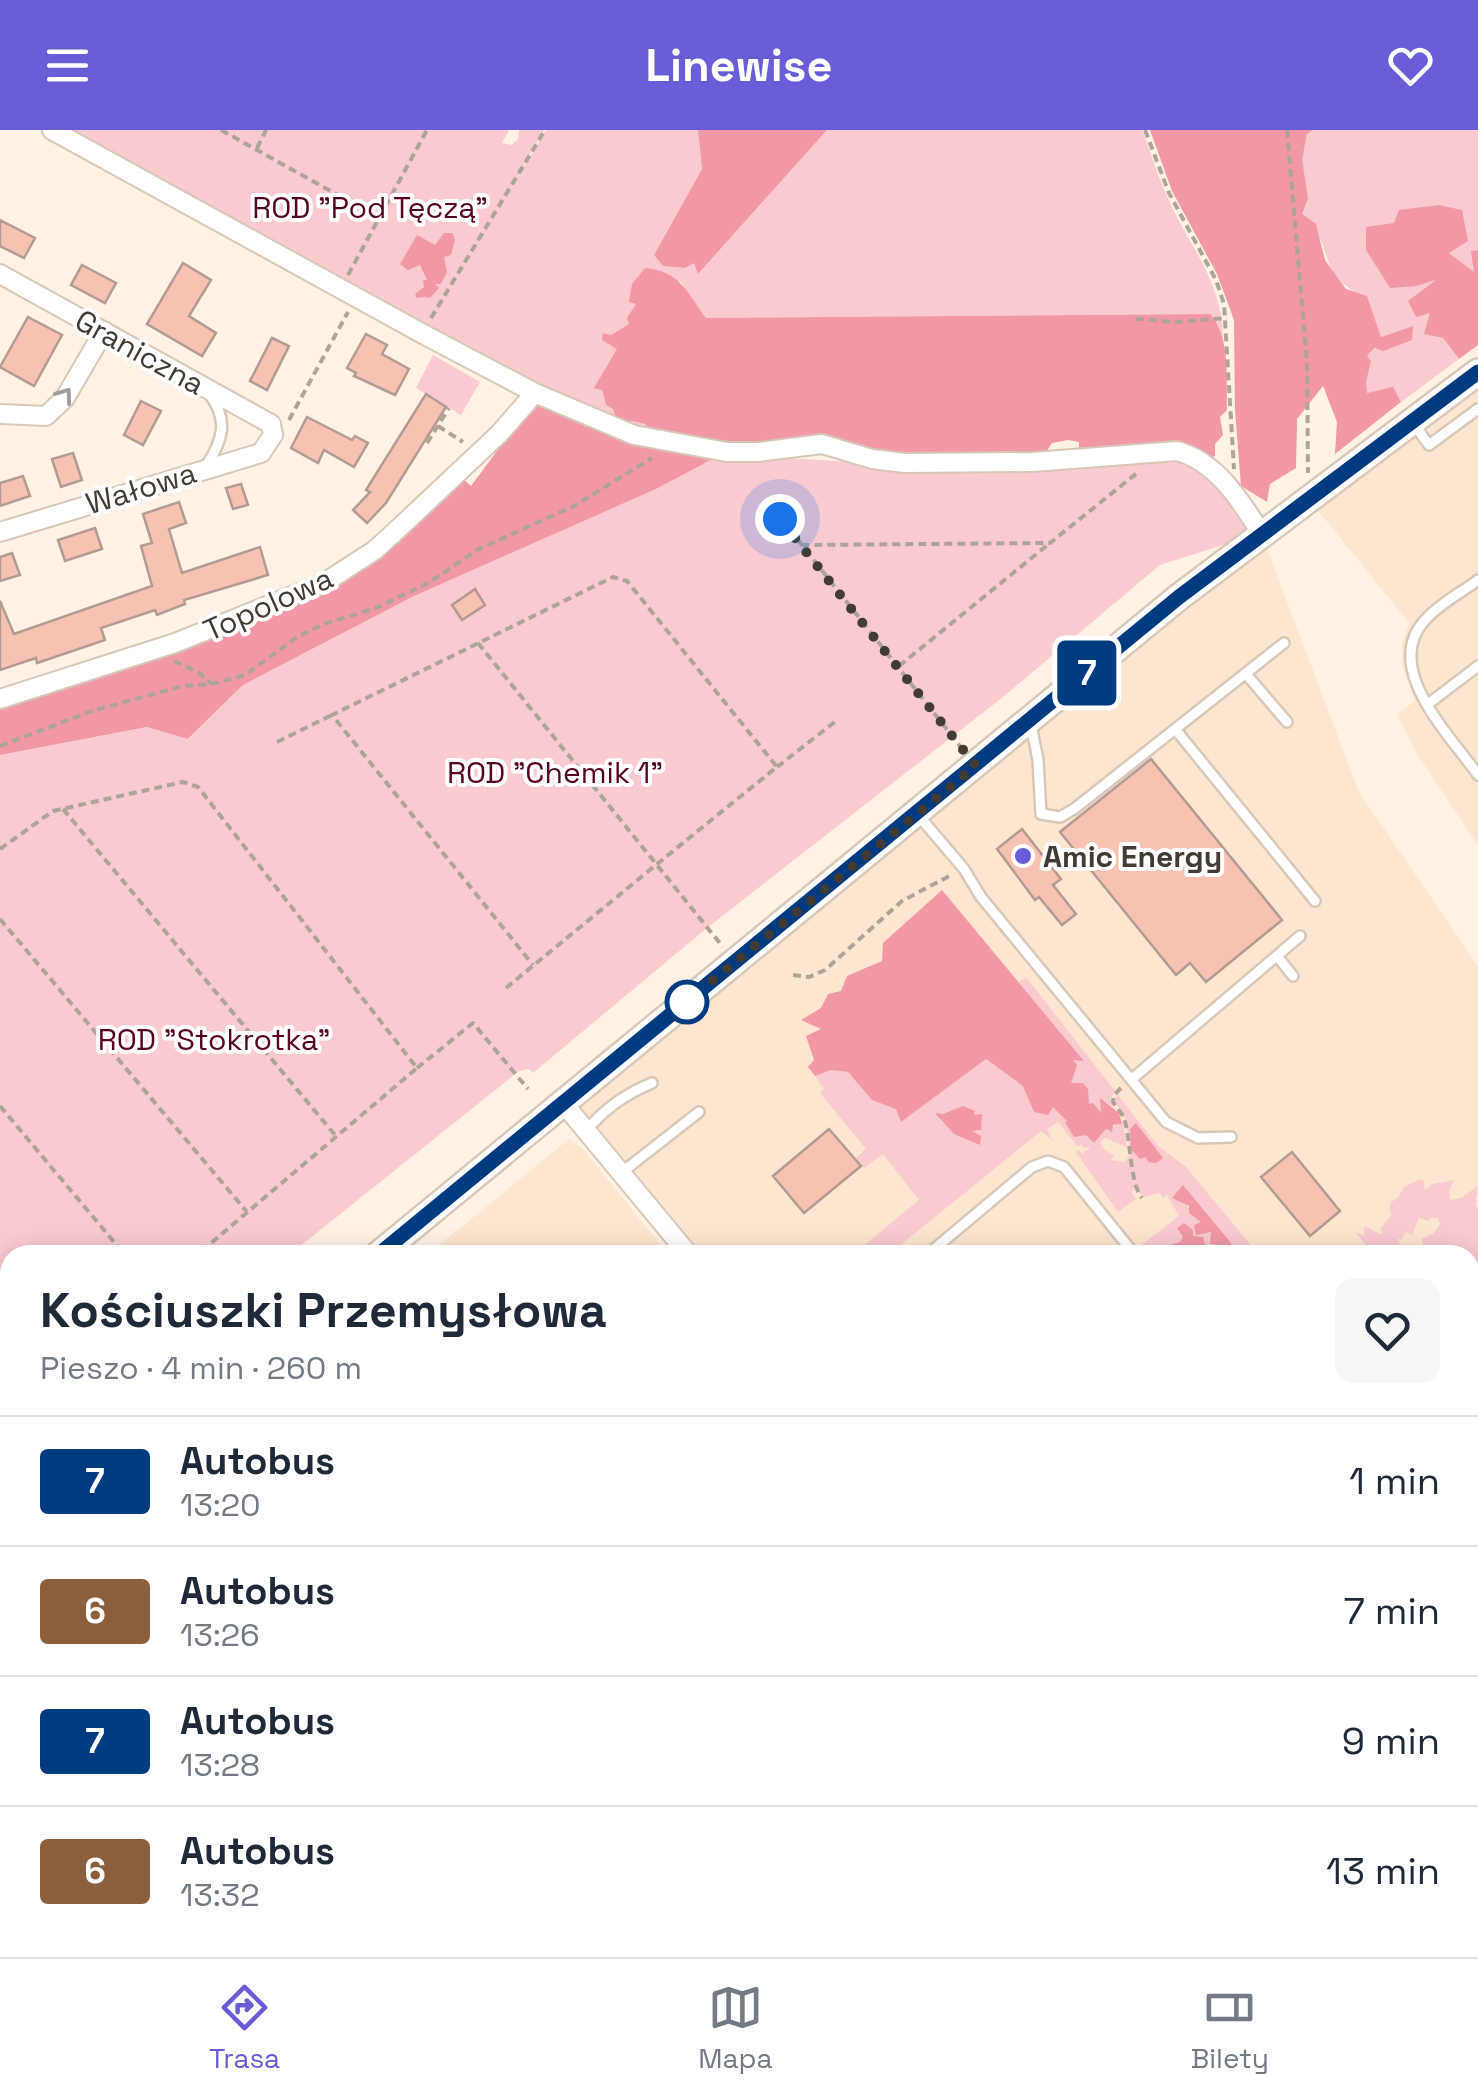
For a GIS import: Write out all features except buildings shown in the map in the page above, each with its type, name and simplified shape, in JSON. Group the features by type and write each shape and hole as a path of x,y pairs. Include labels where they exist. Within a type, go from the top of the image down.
{"main road":[{"path":"390,1245 1260,533 1478,372"}],"street":[{"path":"52,130 535,393 621,430 676,444 742,452 822,444 872,460 922,464 1032,462 1178,451 1205,464 1244,507 1260,533"},
{"name":"Graniczna","path":"0,274 270,424 274,435"},
{"path":"0,414 46,416 65,398 104,331"},
{"name":"Topolowa","path":"0,699 175,643 324,584 399,528 499,434 535,393"},
{"name":"Wałowa","path":"0,532 261,452 274,435"},
{"path":"564,1104 680,1245"}],"lane":[{"path":"202,386 214,401 223,426 220,444 205,468"},
{"path":"1411,421 1429,446 1478,409"},
{"path":"1478,580 1425,619 1409,649 1410,671 1428,704 1478,775"},
{"path":"1030,720 1038,760 1041,814 1060,817 1284,643"},
{"path":"1428,704 1478,666"},
{"path":"1246,674 1287,722"},
{"path":"1175,729 1315,901"},
{"path":"918,813 964,869 981,897 1166,1122 1198,1138 1231,1137"},
{"path":"1132,1079 1300,936"},
{"path":"1277,956 1293,976"},
{"path":"586,1131 602,1111 652,1083"},
{"path":"622,1172 699,1112"},
{"path":"939,1245 1032,1167 1048,1161 1064,1166 1128,1245"}],"path":[{"path":"221,130 379,218"},
{"path":"256,149 266,130"},
{"path":"289,420 356,297 344,281 427,130"},
{"path":"420,332 545,130"},
{"path":"1144,130 1168,193 1216,280 1226,318 1233,459 1244,507"},
{"path":"1287,130 1307,363 1308,498"},
{"path":"1136,319 1177,322 1226,318"},
{"path":"427,442 449,408"},
{"path":"438,426 462,441"},
{"path":"0,746 92,711 183,686 212,684 246,674 297,637 376,608 428,583 479,549 574,506 676,444"},
{"path":"898,667 1146,466"},
{"path":"780,519 976,766"},
{"path":"802,545 1050,543"},
{"path":"277,742 613,577 627,580 777,767"},
{"path":"478,643 736,963"},
{"path":"165,660 181,663 212,684"},
{"path":"332,715 534,966"},
{"path":"506,988 836,721"},
{"path":"0,849 52,811 183,782 198,787 417,1068"},
{"path":"62,809 337,1137"},
{"path":"792,975 817,975 902,901 964,869"},
{"path":"0,919 247,1212"},
{"path":"208,1245 474,1023 528,1090"},
{"path":"1132,1079 1114,1095 1113,1102 1124,1118 1136,1174 1135,1188 1142,1198"},
{"path":"0,1106 117,1245"}],"shaded area":[{"path":"698,130 827,130 698,274 694,263 685,268 663,266 654,255 702,169"},
{"path":"1150,130 1313,130 1307,134 1302,160 1308,198 1302,214 1316,224 1325,260 1346,289 1367,296 1381,337 1413,326 1412,340 1383,351 1375,348 1367,355 1371,362 1367,393 1393,387 1401,402 1335,454 1337,422 1323,386 1297,419 1296,468 1270,484 1267,502 1241,486 1234,320 1217,274 1172,191"},
{"path":"1439,205 1462,210 1468,241 1449,253 1474,272 1471,251 1478,250 1478,345 1459,359 1443,338 1424,334 1430,313 1416,317 1408,301 1436,280 1390,288 1366,250 1366,227 1394,223 1399,210"},
{"path":"444,233 452,233 455,239 451,255 444,257 447,272 441,284 435,284 439,288 432,296 417,298 415,294 424,287 423,280 427,280 420,265 408,270 400,264 417,235 435,245"},
{"path":"645,268 675,278 706,318 1210,314 1221,334 1226,359 1227,410 1220,417 1223,435 1215,444 1215,456 1209,458 1079,456 1079,442 1068,440 1052,443 1043,457 980,460 860,451 751,449 649,435 645,424 633,421 618,425 602,390 594,388 617,349 602,340 603,333 611,335 629,324 627,318 636,304 629,302 632,284"},
{"path":"1478,372 1478,845 1417,754 1397,714 1415,701 1402,665 1402,644 1409,623 1308,498"},
{"path":"538,396 722,454 656,489 412,597 243,685 188,739 147,727 0,755 0,699 324,583 453,470 471,486"},
{"path":"1261,533 1359,792 1478,966 1478,1245 681,1245 564,1104"},
{"path":"942,890 1084,1061 1073,1060 1077,1065 1071,1083 1083,1083 1088,1089 1089,1104 1093,1103 1101,1113 1100,1098 1119,1113 1122,1124 1113,1125 1112,1132 1106,1129 1094,1143 1086,1135 1074,1137 1067,1121 1053,1107 1048,1115 1034,1112 1023,1086 986,1059 901,1122 896,1109 872,1100 848,1072 831,1070 815,1076 808,1067 814,1060 806,1036 821,1029 801,1020 821,1008 828,994 841,991 847,976 882,961 883,943"},
{"path":"963,1106 975,1111 974,1115 982,1114 981,1130 972,1131 981,1136 980,1145 954,1134 935,1113"},
{"path":"1136,1123 1163,1158 1156,1163 1148,1162 1146,1157 1140,1159 1131,1149 1130,1129"},
{"path":"569,1139 582,1148 661,1245 439,1245"},
{"path":"1183,1185 1231,1245 1210,1244 1211,1232 1196,1235 1194,1225 1201,1222 1189,1213 1189,1206 1172,1198"},
{"path":"1184,1223 1193,1230 1193,1236 1203,1237 1205,1245 1172,1245 1183,1237 1177,1228"}],"green space":[{"name":"ROD \"Pod Tęczą\"","path":"69,130 509,130 502,143 512,145 519,130 544,130 508,194 546,130 698,130 702,169 654,255 663,266 685,268 695,262 699,273 827,130 1142,130 1167,196 1211,282 1223,339 1210,314 706,318 680,281 637,304 629,324 611,335 604,333 617,349 602,390 606,405 646,425 649,435 619,427 424,328 427,323 423,327"},
{"path":"1313,130 1478,130 1478,250 1472,252 1475,273 1448,252 1461,210 1438,275 1431,311 1438,330 1459,359 1401,402 1393,388 1367,393 1371,363 1366,355 1413,326 1381,337 1367,297 1339,279 1319,235 1302,215 1302,160 1307,134"},
{"path":"433,355 480,382 461,415 416,388"},
{"path":"722,454 885,464 1188,459 1232,497 1242,520 1261,533 1160,565 1003,697 707,928 533,1073 529,1069 519,1071 302,1245 0,1245 0,755 148,727 189,739 243,685 412,597 656,489"},
{"path":"1026,977 1115,1091 1113,1107 1101,1099 1102,1114 1071,1083 1073,1060 1083,1060 1019,982"},
{"path":"986,1059 1053,1106 1095,1142 1107,1128 1122,1124 1122,1118 1127,1147 1105,1138 1100,1142 1114,1156 1111,1160 1125,1162 1130,1154 1126,1121 1115,1102 1117,1094 1158,1146 1186,1167 1251,1245 1231,1245 1178,1194 1173,1198 1202,1221 1220,1245 1202,1245 1177,1228 1183,1237 1180,1245 1141,1245 1179,1216 1167,1195 1144,1197 1135,1188 1131,1192 1136,1199 1118,1212 1076,1152 1082,1154 1091,1146 1078,1147 1058,1122 1047,1129 1053,1141 1041,1131 900,1245 864,1245 919,1200 883,1154 864,1168 856,1158 866,1149 820,1093 824,1089 815,1076 831,1070 848,1072 872,1100 896,1108 901,1122"},
{"path":"1419,1180 1423,1180 1425,1190 1432,1184 1454,1180 1450,1200 1461,1198 1478,1186 1478,1245 1423,1245 1422,1239 1434,1233 1440,1224 1432,1217 1428,1221 1419,1218 1412,1235 1406,1232 1401,1240 1397,1238 1400,1245 1366,1245 1355,1232 1364,1236 1364,1226 1382,1235 1381,1228 1392,1214 1391,1202 1404,1187"}],"bus line":[{"name":"7","path":"390,1245 1179,597 1478,372"}],"place":[{"name":"Amic Energy","path":"1023,856"}],"route":[{"path":"687,1002 679,1008 976,766 780,519"}],"park label":[{"name":"ROD \"Chemik 1\"","path":"555,772"},
{"name":"ROD \"Stokrotka\"","path":"214,1039"}]}
